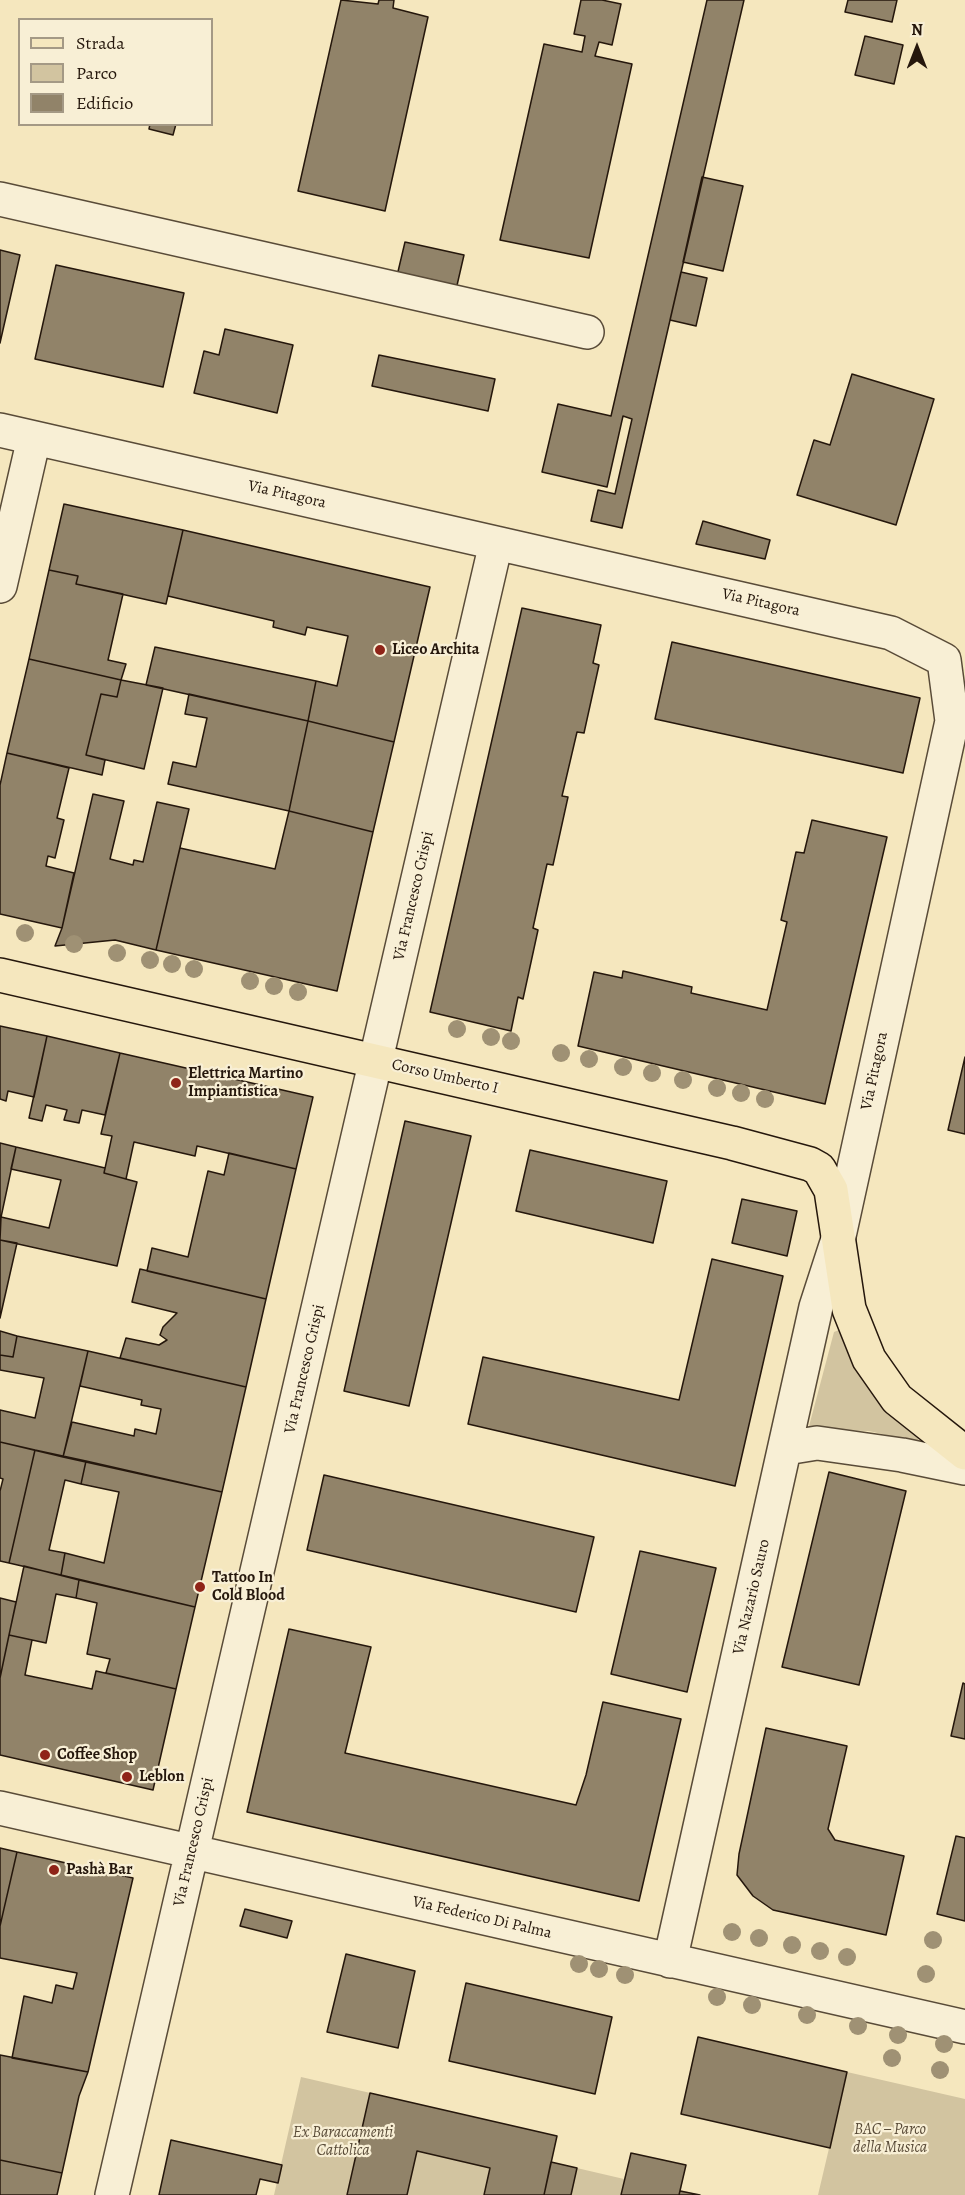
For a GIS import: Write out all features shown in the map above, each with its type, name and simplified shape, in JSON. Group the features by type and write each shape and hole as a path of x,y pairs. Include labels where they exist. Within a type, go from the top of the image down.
{"main road":[{"name":"Corso Umberto I","path":"0,975 802,1160 819,1169 829,1183 849,1309 869,1359 897,1399 965,1453"}],"street":[{"path":"0,199 587,332"},
{"name":"Via Pitagora","path":"0,430 891,633 944,660 952,721 839,1236"},
{"path":"0,586 34,438"},
{"name":"Via Francesco Crispi","path":"112,2195 496,543"},
{"name":"Via Nazario Sauro","path":"670,1961 816,1307 839,1236"},
{"path":"786,1448 817,1443 902,1455 965,1468"},
{"name":"Via Federico Di Palma","path":"0,1808 965,2026"}],"green space":[{"path":"843,1331 920,1436 917,1442 869,1431 808,1430 834,1332"},
{"name":"BAC – Parco della Musica","path":"847,2072 965,2099 965,2195 818,2195"},
{"name":"Ex Baraccamenti Cattolica","path":"301,2077 557,2136 551,2162 624,2179 631,2153 686,2165 681,2190 700,2195 274,2195"}],"building":[{"path":"341,0 378,4 379,0 394,0 393,8 428,17 385,211 298,191"},
{"path":"581,0 602,0 621,4 612,45 599,42 595,56 632,64 589,258 500,240 544,44 582,52 585,36 574,34"},
{"path":"707,0 744,0 622,528 591,521 598,490 615,494 632,419 623,416 607,487 542,472 558,404 611,416"},
{"path":"848,0 897,0 892,22 845,12"},
{"path":"865,36 903,45 894,84 855,75"},
{"path":"150,126 175,126 173,135 149,129"},
{"path":"702,177 743,186 723,271 683,262"},
{"path":"405,242 464,255 455,294 396,280"},
{"path":"0,250 20,255 0,343"},
{"path":"56,265 184,293 163,387 35,359"},
{"path":"681,272 707,278 696,326 670,320"},
{"path":"225,329 293,345 277,413 194,393 204,351 219,355"},
{"path":"379,355 495,379 488,411 372,386"},
{"path":"852,374 934,399 896,525 797,495 814,440 830,445"},
{"path":"64,504 183,530 166,604 76,584 78,576 49,570"},
{"path":"703,521 770,540 765,559 696,544"},
{"name":"Liceo Archita","path":"183,530 430,587 394,742 308,721 316,681 337,686 348,636 307,627 305,635 273,627 274,621 168,596"},
{"path":"49,570 78,576 76,584 123,594 108,660 126,664 121,680 29,659"},
{"path":"522,608 601,625 593,663 599,665 584,733 577,732 562,796 568,797 553,865 547,864 533,928 538,930 523,999 518,997 511,1031 430,1012"},
{"path":"672,642 920,698 903,773 655,719"},
{"path":"155,647 316,681 308,721 146,685"},
{"path":"29,659 121,680 117,697 101,694 86,755 105,760 102,775 7,753"},
{"path":"121,680 163,688 144,769 86,755 101,694 117,697"},
{"path":"189,694 308,721 289,811 168,784 173,762 196,767 207,718 185,714"},
{"path":"308,721 394,742 373,832 289,811"},
{"path":"7,753 69,768 57,818 64,820 55,858 48,856 46,866 74,873 62,928 0,914 0,785"},
{"path":"93,794 124,801 110,859 133,865 134,860 143,862 157,802 189,809 156,950 115,940 55,946 62,928"},
{"path":"289,811 373,832 337,991 156,950 180,848 275,869"},
{"path":"812,820 887,837 825,1104 578,1046 594,972 622,978 623,971 692,987 691,993 767,1010 787,922 781,920 796,852 804,853"},
{"path":"0,1026 47,1036 34,1097 8,1091 6,1101 0,1099"},
{"path":"47,1036 120,1053 105,1115 82,1110 79,1123 64,1120 67,1110 46,1105 42,1121 29,1118"},
{"path":"120,1053 313,1097 296,1169 197,1146 195,1156 134,1142 126,1179 104,1173 112,1136 101,1134"},
{"path":"965,1057 965,1134 948,1130"},
{"path":"405,1121 471,1136 409,1406 344,1391"},
{"path":"0,1143 16,1147 0,1222"},
{"path":"16,1147 105,1168 104,1173 137,1182 117,1266 0,1240 1,1217 49,1228 61,1180 11,1169"},
{"path":"530,1150 667,1181 653,1243 516,1211"},
{"path":"229,1153 296,1169 266,1299 147,1271 152,1248 188,1257 208,1171 224,1175"},
{"path":"742,1199 797,1211 787,1256 732,1243"},
{"path":"0,1240 17,1243 0,1318"},
{"path":"712,1259 783,1276 735,1486 468,1424 483,1357 679,1400"},
{"path":"140,1269 266,1299 246,1387 120,1358 126,1338 159,1345 167,1340 160,1335 163,1327 177,1313 132,1302"},
{"path":"0,1331 17,1336 13,1357 0,1355"},
{"path":"17,1336 88,1351 63,1457 0,1442 0,1410 35,1418 44,1378 0,1370 0,1355 13,1357"},
{"path":"88,1351 246,1387 222,1492 63,1457 72,1422 134,1436 135,1429 156,1434 161,1409 141,1405 142,1400 80,1386"},
{"path":"0,1442 35,1450 9,1563 0,1561 0,1491 3,1479 0,1478"},
{"path":"35,1450 86,1461 81,1484 65,1480 49,1550 65,1553 61,1575 9,1563"},
{"path":"86,1461 222,1492 195,1607 61,1575 65,1553 104,1563 119,1492 81,1484"},
{"path":"829,1472 906,1491 859,1685 782,1667"},
{"path":"324,1475 594,1537 576,1612 307,1550"},
{"path":"640,1551 716,1568 687,1692 611,1674"},
{"path":"24,1566 79,1580 76,1598 56,1594 46,1643 9,1635"},
{"path":"79,1580 195,1607 176,1689 106,1673 110,1659 87,1654 97,1603 76,1598"},
{"path":"0,1598 16,1602 0,1678"},
{"path":"289,1629 371,1647 345,1753 576,1805 586,1775 603,1702 681,1719 639,1901 247,1812"},
{"path":"9,1635 32,1640 25,1675 92,1689 96,1671 176,1689 153,1790 0,1755 0,1678"},
{"path":"963,1683 965,1684 965,1739 951,1736"},
{"path":"766,1728 847,1746 828,1829 835,1840 904,1856 886,1935 773,1910 753,1896 737,1875 739,1854"},
{"path":"956,1836 965,1838 965,1921 937,1914"},
{"path":"0,1848 17,1852 0,1926"},
{"path":"17,1852 133,1878 88,2072 12,2058 24,1996 52,2003 56,1985 73,1989 77,1973 0,1958 0,1926"},
{"path":"245,1909 292,1921 287,1938 240,1926"},
{"path":"346,1954 415,1971 398,2048 327,2032"},
{"path":"466,1983 612,2017 595,2094 449,2061"},
{"path":"698,2037 847,2072 830,2148 681,2114"},
{"path":"0,2055 88,2072 79,2096 62,2173 0,2160"},
{"path":"370,2093 557,2136 544,2195 484,2195 490,2168 417,2151 407,2195 347,2195"},
{"path":"171,2140 282,2165 278,2183 260,2179 256,2195 159,2195"},
{"path":"631,2153 686,2165 679,2195 621,2195"},
{"path":"0,2160 62,2173 57,2195 0,2195"},
{"path":"551,2162 577,2168 571,2195 544,2195"},
{"path":"680,2191 700,2195 679,2195"}],"place":[{"name":"Liceo Archita","path":"380,650"},
{"name":"Elettrica Martino Impiantistica","path":"176,1083"},
{"name":"Tattoo In Cold Blood","path":"200,1587"},
{"name":"Coffee Shop","path":"45,1755"},
{"name":"Leblon","path":"127,1777"},
{"name":"Pashà Bar","path":"54,1870"}]}
